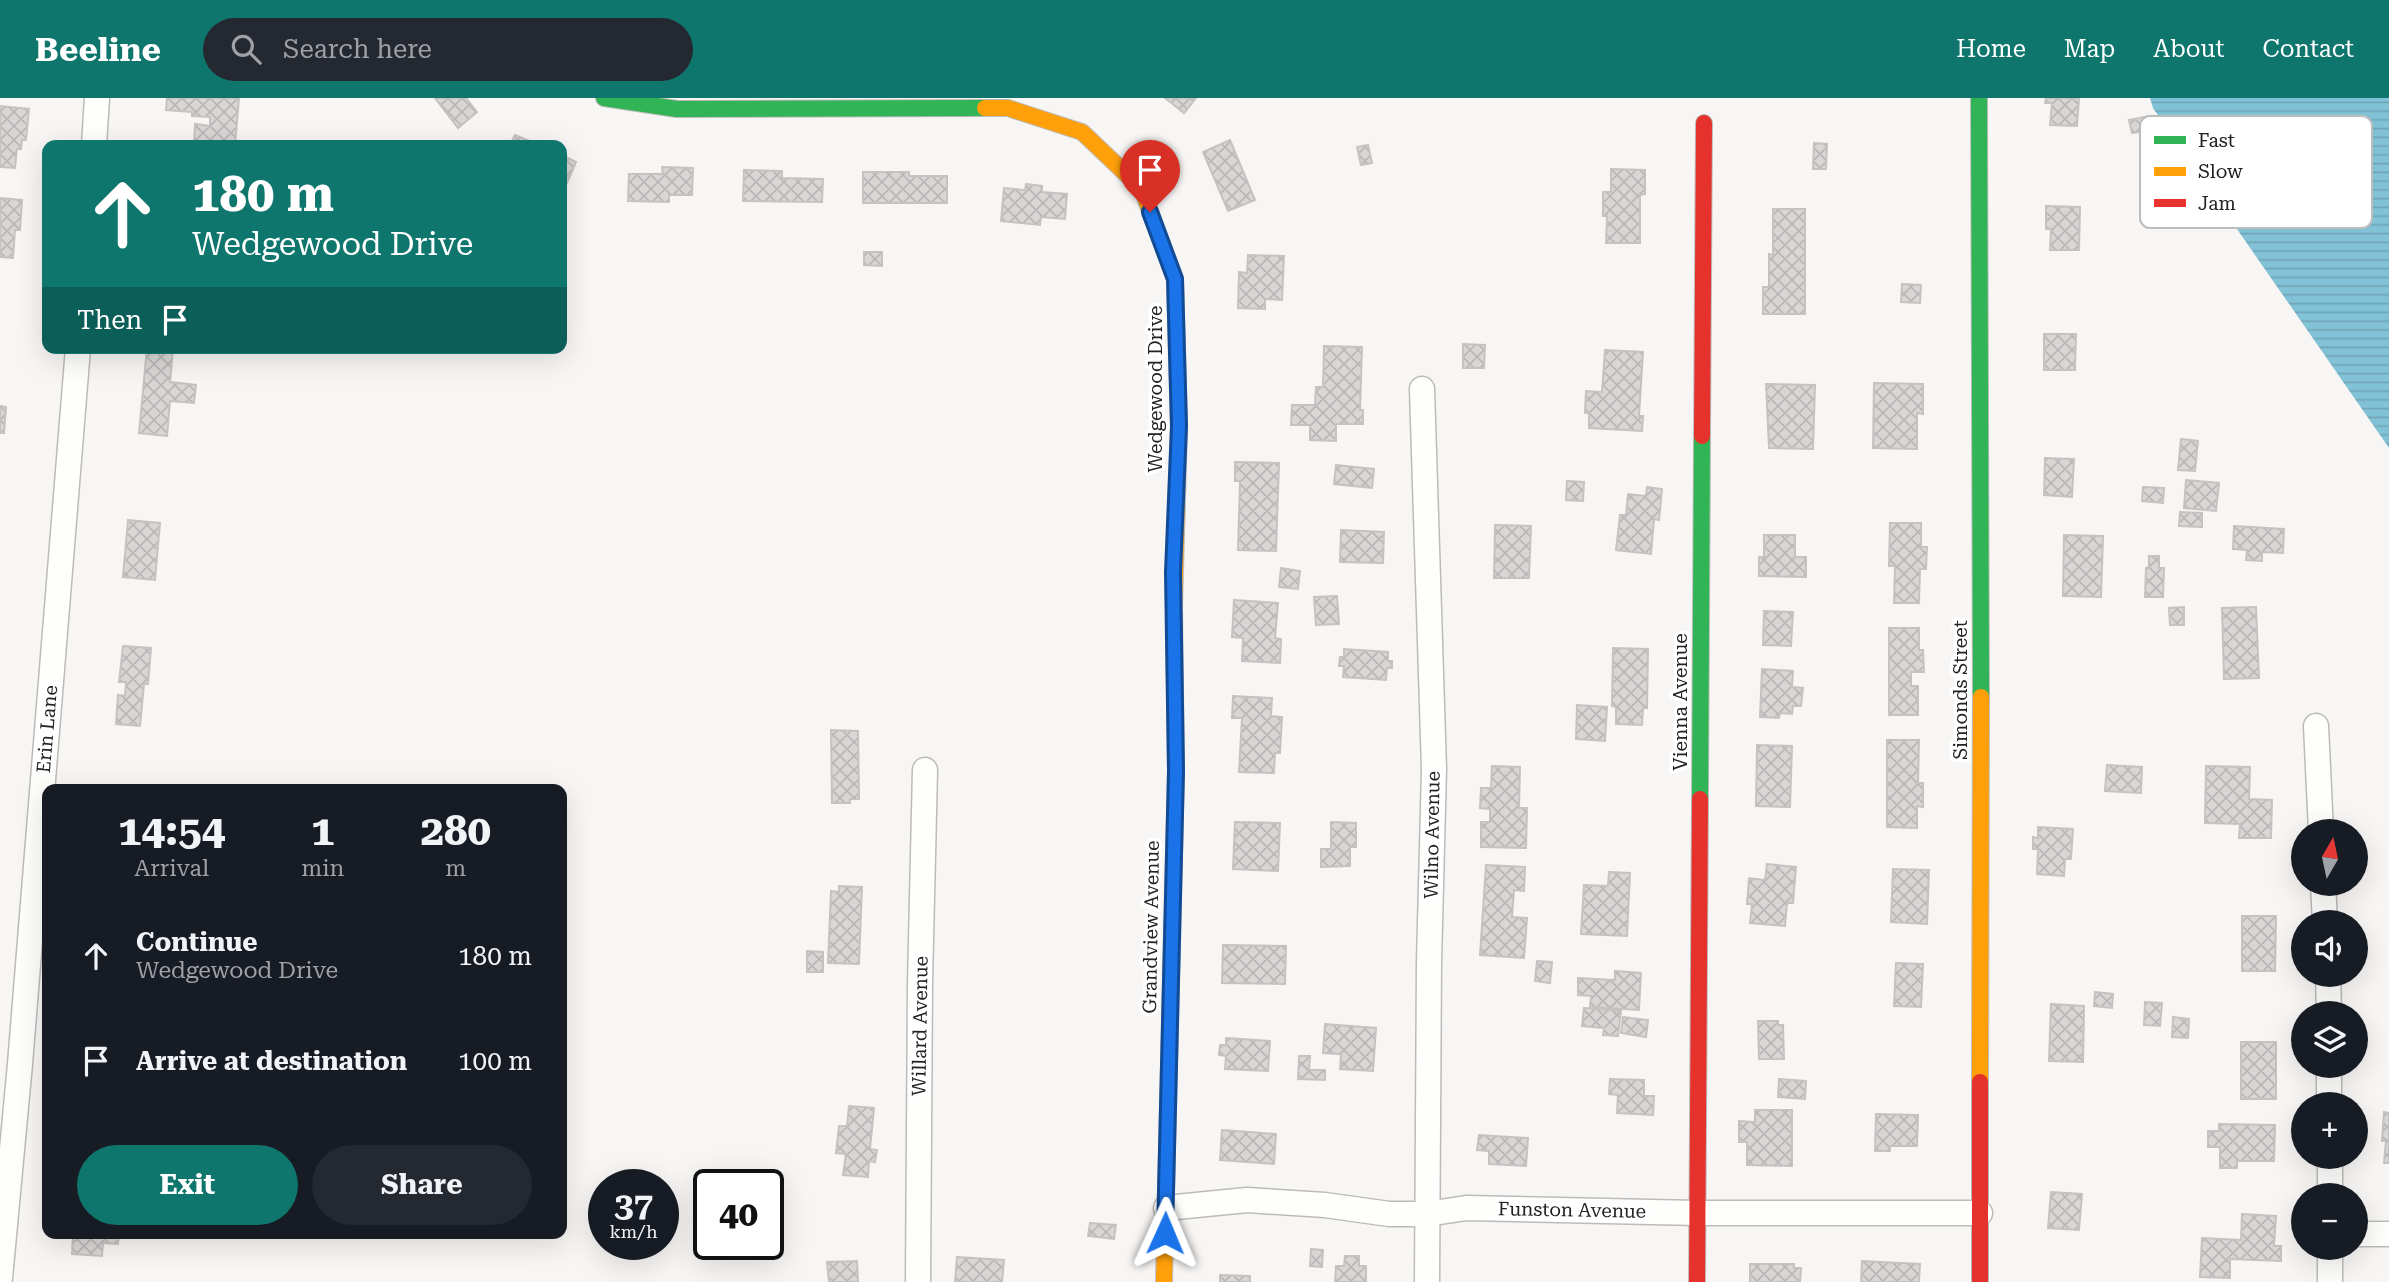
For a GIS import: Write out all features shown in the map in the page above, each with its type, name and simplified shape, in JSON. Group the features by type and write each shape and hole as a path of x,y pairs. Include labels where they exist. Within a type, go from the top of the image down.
{"street":[{"path":"94,140 97,98"},
{"name":"Wedgewood Drive","path":"604,98 677,109 1008,108 1082,132 1142,190 1175,279 1179,426 1173,572"},
{"name":"Simonds Street","path":"1979,98 1980,1282"},
{"name":"Vienna Avenue","path":"1697,1282 1704,123"},
{"name":"Erin Lane","path":"43,784 78,354"},
{"name":"Wilno Avenue","path":"1422,389 1434,769 1427,1282"},
{"name":"Grandview Avenue","path":"1164,1282 1176,771 1173,572"},
{"path":"2316,726 2320,819"},
{"name":"Willard Avenue","path":"918,1282 925,770"},
{"name":"Erin Lane","path":"0,1278 42,792"},
{"name":"Funston Avenue","path":"1166,1208 1247,1200 1325,1205 1389,1214 1427,1214 1466,1208 1698,1213 1980,1213"},
{"path":"2368,1234 2389,1234"},
{"path":"2330,1260 2330,1282"}],"water":[{"path":"2150,98 2389,98 2389,448 2236,228 2372,228 2372,116 2159,116"}],"building":[{"path":"167,98 239,98 235,140 194,140 195,124 210,126 210,117 192,116 192,112 166,110"},
{"path":"435,98 466,98 477,112 458,128"},
{"path":"1165,98 1196,98 1184,113"},
{"path":"2046,98 2079,98 2077,126 2050,125 2052,103 2045,103"},
{"path":"0,106 29,109 26,140 22,140 21,149 17,149 15,168 0,167"},
{"path":"2140,118 2140,132 2132,133 2129,120"},
{"path":"515,135 527,140 512,140"},
{"path":"1230,140 1255,200 1228,211 1203,152"},
{"path":"1814,143 1827,144 1826,169 1813,169"},
{"path":"1368,145 1372,163 1361,165 1357,147"},
{"path":"567,158 576,162 567,183"},
{"path":"662,167 693,168 692,195 669,195 669,202 628,201 629,174 663,174"},
{"path":"1611,169 1645,170 1645,194 1640,195 1640,243 1606,243 1607,216 1603,216 1603,192 1611,192"},
{"path":"744,170 782,171 782,178 823,179 822,202 743,201"},
{"path":"863,172 909,172 909,176 947,176 947,203 863,203"},
{"path":"1026,184 1042,186 1042,192 1067,194 1065,219 1041,217 1040,225 1001,221 1004,188 1025,190"},
{"path":"0,198 22,200 20,230 15,230 13,258 0,257"},
{"path":"2046,206 2080,207 2079,250 2050,250 2051,229 2046,229"},
{"path":"1773,209 1805,209 1805,314 1763,314 1763,287 1769,287 1769,254 1773,255"},
{"path":"864,252 882,252 882,266 864,265"},
{"path":"1248,255 1284,256 1282,300 1265,299 1265,309 1238,308 1239,272 1247,273"},
{"path":"1902,284 1921,285 1920,303 1901,302"},
{"path":"2044,334 2076,334 2075,370 2044,370"},
{"path":"1463,344 1485,345 1484,368 1463,368"},
{"path":"1324,346 1362,347 1360,410 1363,410 1363,424 1336,424 1336,441 1310,440 1310,425 1291,425 1292,405 1315,405 1316,387 1323,387"},
{"path":"1605,350 1643,352 1639,416 1643,416 1642,431 1589,428 1589,413 1585,413 1586,391 1602,392"},
{"path":"146,354 173,354 170,382 196,385 194,403 170,401 167,436 139,433"},
{"path":"1874,383 1923,384 1923,414 1917,413 1917,449 1873,448"},
{"path":"1766,384 1815,385 1813,449 1769,448"},
{"path":"0,406 6,407 4,433 0,433"},
{"path":"2181,439 2198,441 2195,471 2178,470"},
{"path":"2045,458 2074,459 2072,497 2044,495"},
{"path":"1235,462 1279,463 1276,551 1238,550 1240,481 1235,481"},
{"path":"1336,465 1374,469 1372,488 1334,484"},
{"path":"2186,480 2219,483 2216,511 2184,508"},
{"path":"1567,481 1584,482 1583,501 1566,500"},
{"path":"1647,487 1662,489 1659,520 1654,519 1651,554 1616,550 1620,515 1626,515 1628,494 1646,496"},
{"path":"2143,487 2164,488 2163,503 2142,501"},
{"path":"2180,512 2202,513 2202,527 2179,526"},
{"path":"128,520 160,523 155,580 123,577"},
{"path":"1890,523 1921,523 1921,547 1927,547 1926,569 1920,569 1919,603 1894,603 1895,566 1889,566"},
{"path":"1495,525 1531,526 1529,578 1494,578"},
{"path":"2234,526 2284,529 2283,553 2262,552 2262,561 2246,560 2247,550 2233,549"},
{"path":"1341,530 1384,532 1383,563 1340,562"},
{"path":"1764,535 1795,535 1795,557 1806,557 1806,577 1759,576 1759,557 1764,557"},
{"path":"2064,535 2103,536 2101,597 2063,596"},
{"path":"2149,556 2159,556 2159,568 2164,568 2163,597 2145,597"},
{"path":"1281,568 1300,571 1298,589 1279,587"},
{"path":"1337,596 1339,624 1316,625 1314,597"},
{"path":"1234,600 1278,603 1275,638 1281,639 1280,663 1242,661 1243,638 1232,637"},
{"path":"2184,607 2184,625 2170,625 2169,608"},
{"path":"2256,607 2259,678 2224,679 2222,608"},
{"path":"1764,611 1793,612 1791,646 1763,645"},
{"path":"1889,628 1919,628 1919,650 1923,650 1924,672 1911,672 1911,686 1918,686 1918,715 1889,715"},
{"path":"123,646 151,648 140,726 116,724 118,695 125,696 126,682 119,682"},
{"path":"1613,648 1648,649 1647,708 1643,708 1642,725 1616,724 1616,707 1612,706"},
{"path":"1344,649 1388,652 1388,661 1392,661 1392,668 1387,668 1386,680 1343,677 1344,666 1339,666 1340,657 1344,657"},
{"path":"1762,669 1793,671 1792,687 1803,688 1801,706 1793,706 1792,714 1780,713 1779,718 1760,717"},
{"path":"1233,696 1272,698 1271,716 1282,717 1280,753 1275,753 1274,773 1239,772 1242,718 1232,718"},
{"path":"1577,705 1607,707 1605,741 1576,739"},
{"path":"831,730 858,731 859,799 850,799 850,803 832,803"},
{"path":"1887,740 1919,740 1918,783 1923,783 1923,807 1917,806 1917,828 1887,827"},
{"path":"1757,745 1792,746 1790,807 1756,806"},
{"path":"2107,765 2142,767 2141,793 2105,791"},
{"path":"1492,766 1520,767 1519,808 1527,808 1526,848 1481,847 1481,822 1490,822 1490,809 1480,808 1481,788 1491,788"},
{"path":"2206,766 2250,767 2249,799 2272,800 2271,838 2239,838 2240,824 2205,823"},
{"path":"1235,822 1280,823 1278,871 1233,869"},
{"path":"1331,822 1356,823 1356,847 1350,847 1350,866 1321,867 1321,849 1331,849"},
{"path":"2038,827 2073,829 2071,859 2065,859 2064,876 2037,874 2038,849 2033,849 2033,837 2038,838"},
{"path":"1767,864 1796,867 1793,903 1787,903 1785,926 1750,923 1752,904 1747,904 1749,878 1765,880"},
{"path":"1486,865 1525,867 1524,891 1514,890 1512,917 1527,918 1524,958 1480,955"},
{"path":"1893,869 1929,870 1927,924 1891,922"},
{"path":"1609,872 1630,873 1627,936 1581,934 1584,885 1608,886"},
{"path":"839,886 862,887 859,964 828,963 831,891 839,892"},
{"path":"2242,916 2276,916 2275,971 2242,971"},
{"path":"1223,945 1286,946 1285,984 1222,983"},
{"path":"807,951 823,952 823,972 807,972"},
{"path":"1537,961 1552,962 1550,983 1535,981"},
{"path":"1896,963 1923,964 1921,1007 1894,1006"},
{"path":"1615,971 1641,973 1639,1010 1590,1007 1591,996 1578,995 1578,978 1615,980"},
{"path":"2095,992 2113,994 2112,1008 2094,1006"},
{"path":"2145,1002 2162,1003 2160,1026 2144,1025"},
{"path":"2051,1004 2084,1006 2083,1062 2049,1061"},
{"path":"1584,1008 1621,1011 1618,1036 1603,1035 1604,1028 1582,1026"},
{"path":"1623,1017 1648,1020 1646,1037 1621,1033"},
{"path":"2173,1017 2189,1019 2188,1038 2172,1037"},
{"path":"1758,1021 1778,1021 1778,1025 1783,1025 1784,1059 1759,1059"},
{"path":"1325,1024 1376,1028 1373,1071 1340,1069 1341,1054 1323,1053"},
{"path":"1226,1038 1270,1041 1268,1071 1225,1069 1226,1056 1219,1055 1220,1045 1226,1045"},
{"path":"2241,1042 2276,1042 2276,1099 2241,1099"},
{"path":"1299,1056 1310,1056 1309,1070 1325,1070 1325,1080 1298,1079"},
{"path":"1610,1079 1644,1080 1644,1096 1654,1096 1653,1115 1617,1113 1618,1095 1609,1094"},
{"path":"1779,1079 1806,1081 1805,1099 1778,1097"},
{"path":"849,1106 874,1108 870,1149 877,1150 875,1162 869,1161 868,1177 843,1175 846,1154 836,1153 839,1126 847,1126"},
{"path":"1755,1110 1792,1110 1792,1166 1747,1165 1747,1142 1739,1142 1739,1121 1755,1122"},
{"path":"2384,1112 2389,1113 2389,1163 2384,1163"},
{"path":"1876,1114 1918,1115 1917,1146 1890,1146 1890,1151 1875,1151"},
{"path":"2219,1124 2275,1125 2274,1161 2237,1161 2237,1168 2220,1168 2220,1147 2208,1147 2208,1131 2219,1131"},
{"path":"1222,1130 1276,1134 1274,1164 1220,1160"},
{"path":"1479,1135 1528,1138 1526,1166 1489,1164 1489,1151 1477,1150"},
{"path":"2051,1192 2082,1194 2079,1230 2048,1228"},
{"path":"2242,1214 2276,1216 2274,1246 2281,1246 2281,1261 2230,1259 2230,1278 2200,1277 2202,1238 2241,1240"},
{"path":"1090,1223 1116,1225 1114,1239 1088,1236"},
{"path":"73,1239 118,1239 118,1244 103,1243 102,1256 72,1254"},
{"path":"1311,1249 1323,1250 1322,1267 1310,1266"},
{"path":"1345,1256 1359,1256 1359,1266 1366,1266 1366,1282 1335,1282 1336,1266 1344,1266"},
{"path":"957,1257 1004,1260 1002,1282 955,1282"},
{"path":"857,1261 858,1282 829,1282 827,1262"},
{"path":"1862,1261 1920,1264 1919,1282 1861,1282"},
{"path":"1750,1264 1794,1264 1794,1268 1801,1268 1800,1282 1750,1282"},
{"path":"1220,1275 1250,1276 1250,1282 1220,1282"}],"traffic: fast":[{"path":"604,98 677,109 985,108"},
{"path":"1979,98 1981,697"},
{"path":"1700,799 1702,436"}],"traffic: slow":[{"path":"985,108 1008,108 1082,132 1142,189 1175,279 1179,426 1174,607"},
{"path":"1980,1082 1981,697"},
{"path":"1164,1282 1166,1192"}],"traffic: jam":[{"path":"1702,436 1704,123"},
{"path":"1166,1192 1176,771 1174,607"},
{"path":"1697,1282 1700,799"},
{"path":"1980,1082 1980,1282"}],"route":[{"path":"1150,212 1175,279 1179,426 1173,572 1176,771 1165,1233"}]}
